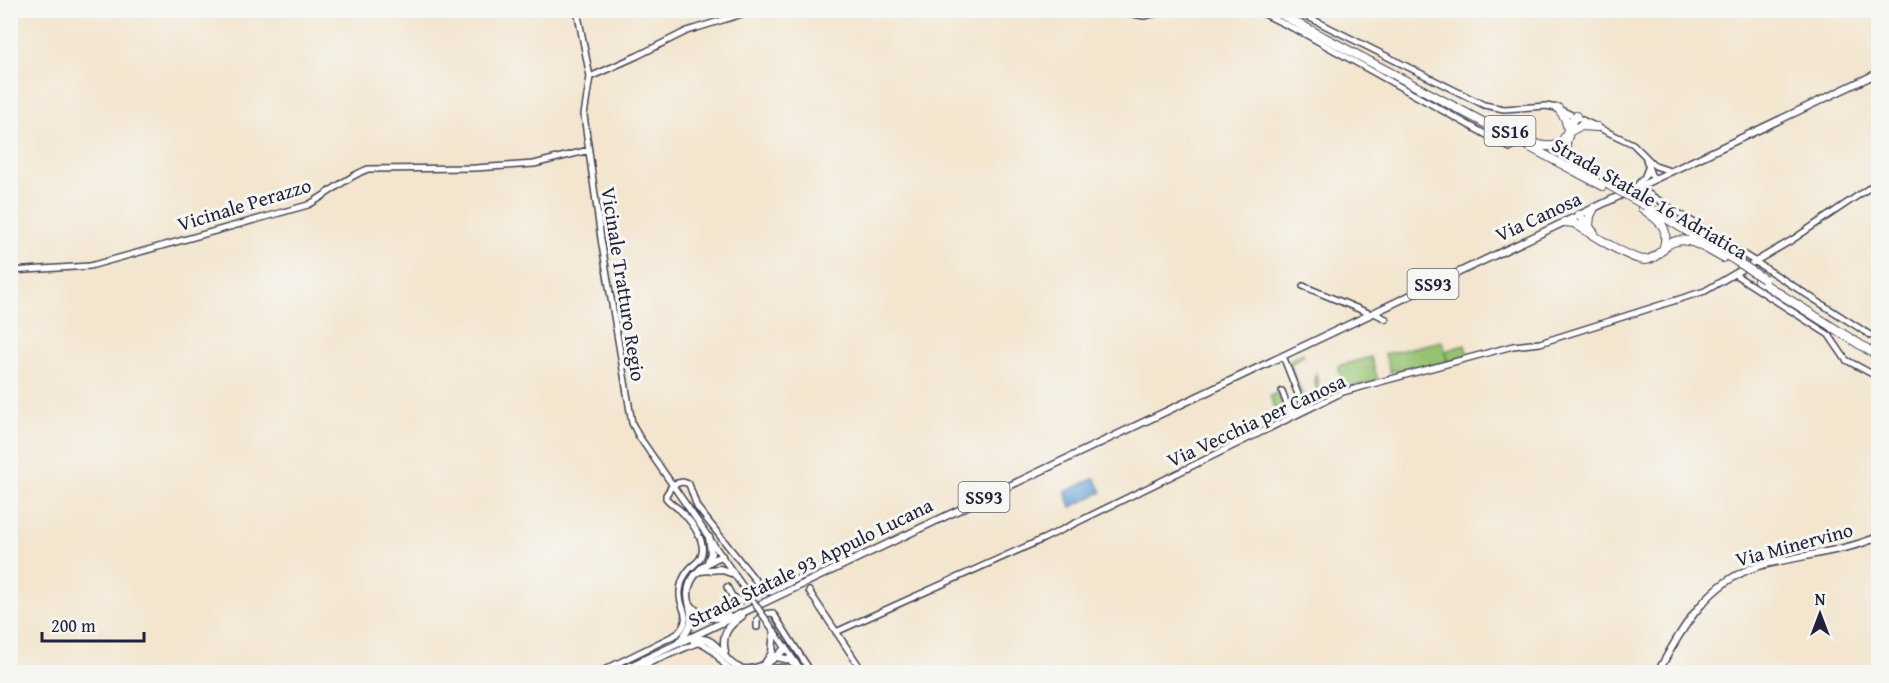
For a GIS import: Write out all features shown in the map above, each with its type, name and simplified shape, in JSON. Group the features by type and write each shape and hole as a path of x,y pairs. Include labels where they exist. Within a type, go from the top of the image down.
{"highway":[{"name":"SS16","path":"1268,10 1297,23"},
{"name":"Strada Statale 16 Adriatica","path":"1273,10 1501,127 1595,177 1605,185"},
{"name":"Strada Statale 16 Adriatica","path":"1282,10 1644,207 1737,269"},
{"name":"SS16","path":"1558,108 1565,118 1569,131"},
{"name":"SS16","path":"1576,116 1565,143 1567,155 1595,177"},
{"name":"SS16","path":"1501,127 1547,146 1559,143 1569,131 1580,126 1597,127"},
{"name":"SS16","path":"1644,207 1663,226 1666,237 1663,250"},
{"name":"Strada Statale 16 Adriatica","path":"1644,207 1737,269 1761,280 1878,350"},
{"path":"1590,231 1590,216 1594,208"},
{"path":"1579,215 1580,221 1590,231"},
{"name":"SS16","path":"1564,222 1573,223 1590,231 1638,259 1652,258 1673,241 1685,239 1723,258"},
{"name":"Strada Statale 16 Adriatica","path":"1761,280 1878,356"}],"main road":[{"name":"Via Canosa","path":"1211,390 1878,73"},
{"name":"Strada Statale 93 Appulo Lucana","path":"618,672 1211,390"},
{"path":"709,537 711,553 709,566"},
{"name":"Via Minervino","path":"1658,672 1692,615 1717,589 1733,577 1761,566 1839,550 1878,537"},
{"path":"675,646 689,627 692,614 689,585 700,571 722,556"},
{"path":"709,566 735,574"},
{"path":"690,603 702,615 711,618 722,618 757,605"},
{"path":"727,658 724,649 724,634 729,626 757,605"},
{"path":"774,631 775,655"},
{"path":"675,646 699,638 709,640 716,644 733,665 741,669 764,665 786,647"},
{"path":"775,655 790,660 798,666"}],"street":[{"name":"Vicinale Tratturo Regio","path":"577,10 590,77 584,115 629,413 638,435 802,672"},
{"path":"590,77 637,57 687,31 755,10"},
{"path":"1111,10 1144,16 1171,10"},
{"path":"1256,10 1305,34 1510,148"},
{"path":"1294,10 1482,105 1504,109 1546,106 1558,108 1576,116 1633,144 1644,155 1650,165 1652,176 1656,178"},
{"name":"Vicinale Perazzo","path":"10,271 90,266 308,205 354,174 368,169 474,168 534,164 589,150"},
{"path":"1650,165 1661,170 1672,171"},
{"path":"1650,165 1646,176 1636,188 1878,340"},
{"name":"Via Vecchia per Canosa","path":"836,632 1044,539 1343,392 1513,346 1540,343 1705,291 1737,269 1755,262 1878,182"},
{"path":"1737,269 1829,335 1846,360 1878,377"},
{"path":"1303,286 1386,319"},
{"path":"1283,356 1303,407 1290,413 1284,388 1293,382"},
{"path":"600,672 676,634 684,624 685,613 680,599 680,586 684,575 701,556 703,547 700,538 686,517 666,498 673,484 683,482 689,484 697,507 763,590 771,592 799,578"},
{"path":"727,587 732,596 740,601 763,590"},
{"path":"809,591 863,672"},
{"path":"757,627 757,620 763,614 772,613 776,616 811,672"},
{"path":"627,672 697,643 708,645 713,649 725,667 733,672"},
{"path":"851,672 858,666"},
{"path":"766,672 783,667 793,672"}],"green space":[{"path":"1442,341 1447,362 1390,372 1385,354"},
{"path":"1465,345 1468,356 1448,362 1445,351"},
{"path":"1303,353 1304,355 1290,365 1304,398 1317,391 1314,380 1316,374 1321,398 1304,407 1286,362"},
{"path":"1371,357 1378,380 1344,389 1338,366"},
{"path":"1279,392 1288,413 1278,417 1270,396"}],"water":[{"path":"1095,478 1102,492 1071,507 1065,492"}]}
